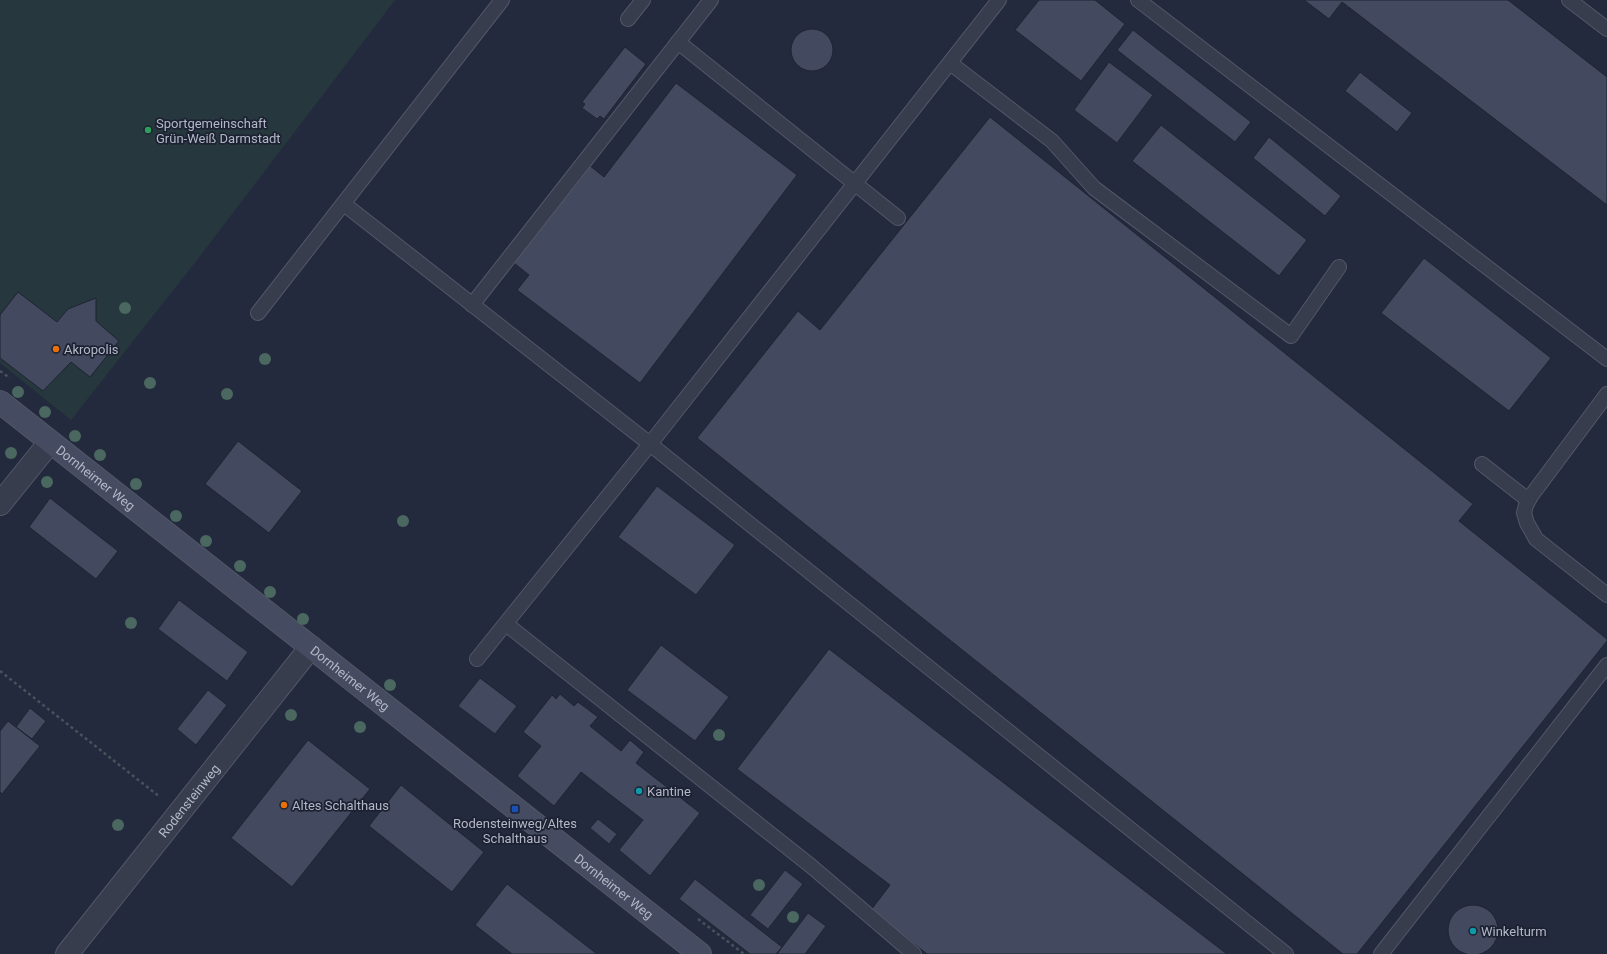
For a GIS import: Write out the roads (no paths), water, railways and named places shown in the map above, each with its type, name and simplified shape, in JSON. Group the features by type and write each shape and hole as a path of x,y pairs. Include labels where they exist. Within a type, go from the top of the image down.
{"main road":[{"name":"Dornheimer Weg","path":"0,402 700,954"}],"street":[{"path":"0,504 50,442"},
{"name":"Rodensteinweg","path":"67,954 311,647"}],"lane":[{"path":"258,313 502,0"},
{"path":"628,19 643,0"},
{"path":"472,305 711,0"},
{"path":"477,659 650,444 999,0"},
{"path":"1138,0 1607,359"},
{"path":"1569,0 1607,29"},
{"path":"678,42 898,218"},
{"path":"950,63 1052,141 1094,188 1291,336 1339,267"},
{"path":"344,204 650,444 1285,954"},
{"path":"1607,394 1528,500 1524,513 1527,523 1536,539 1607,595"},
{"path":"1482,464 1528,500"},
{"path":"506,624 811,866 914,954"},
{"path":"1381,954 1607,664"}],"place":[{"name":"Sportgemeinschaft Grün-Weiß Darmstadt","path":"148,130"},
{"name":"Akropolis","path":"56,349"},
{"name":"Kantine","path":"639,791"},
{"name":"Altes Schalthaus","path":"284,805"},
{"name":"Rodensteinweg/Altes Schalthaus","path":"515,809"},
{"name":"Winkelturm","path":"1473,931"}]}
